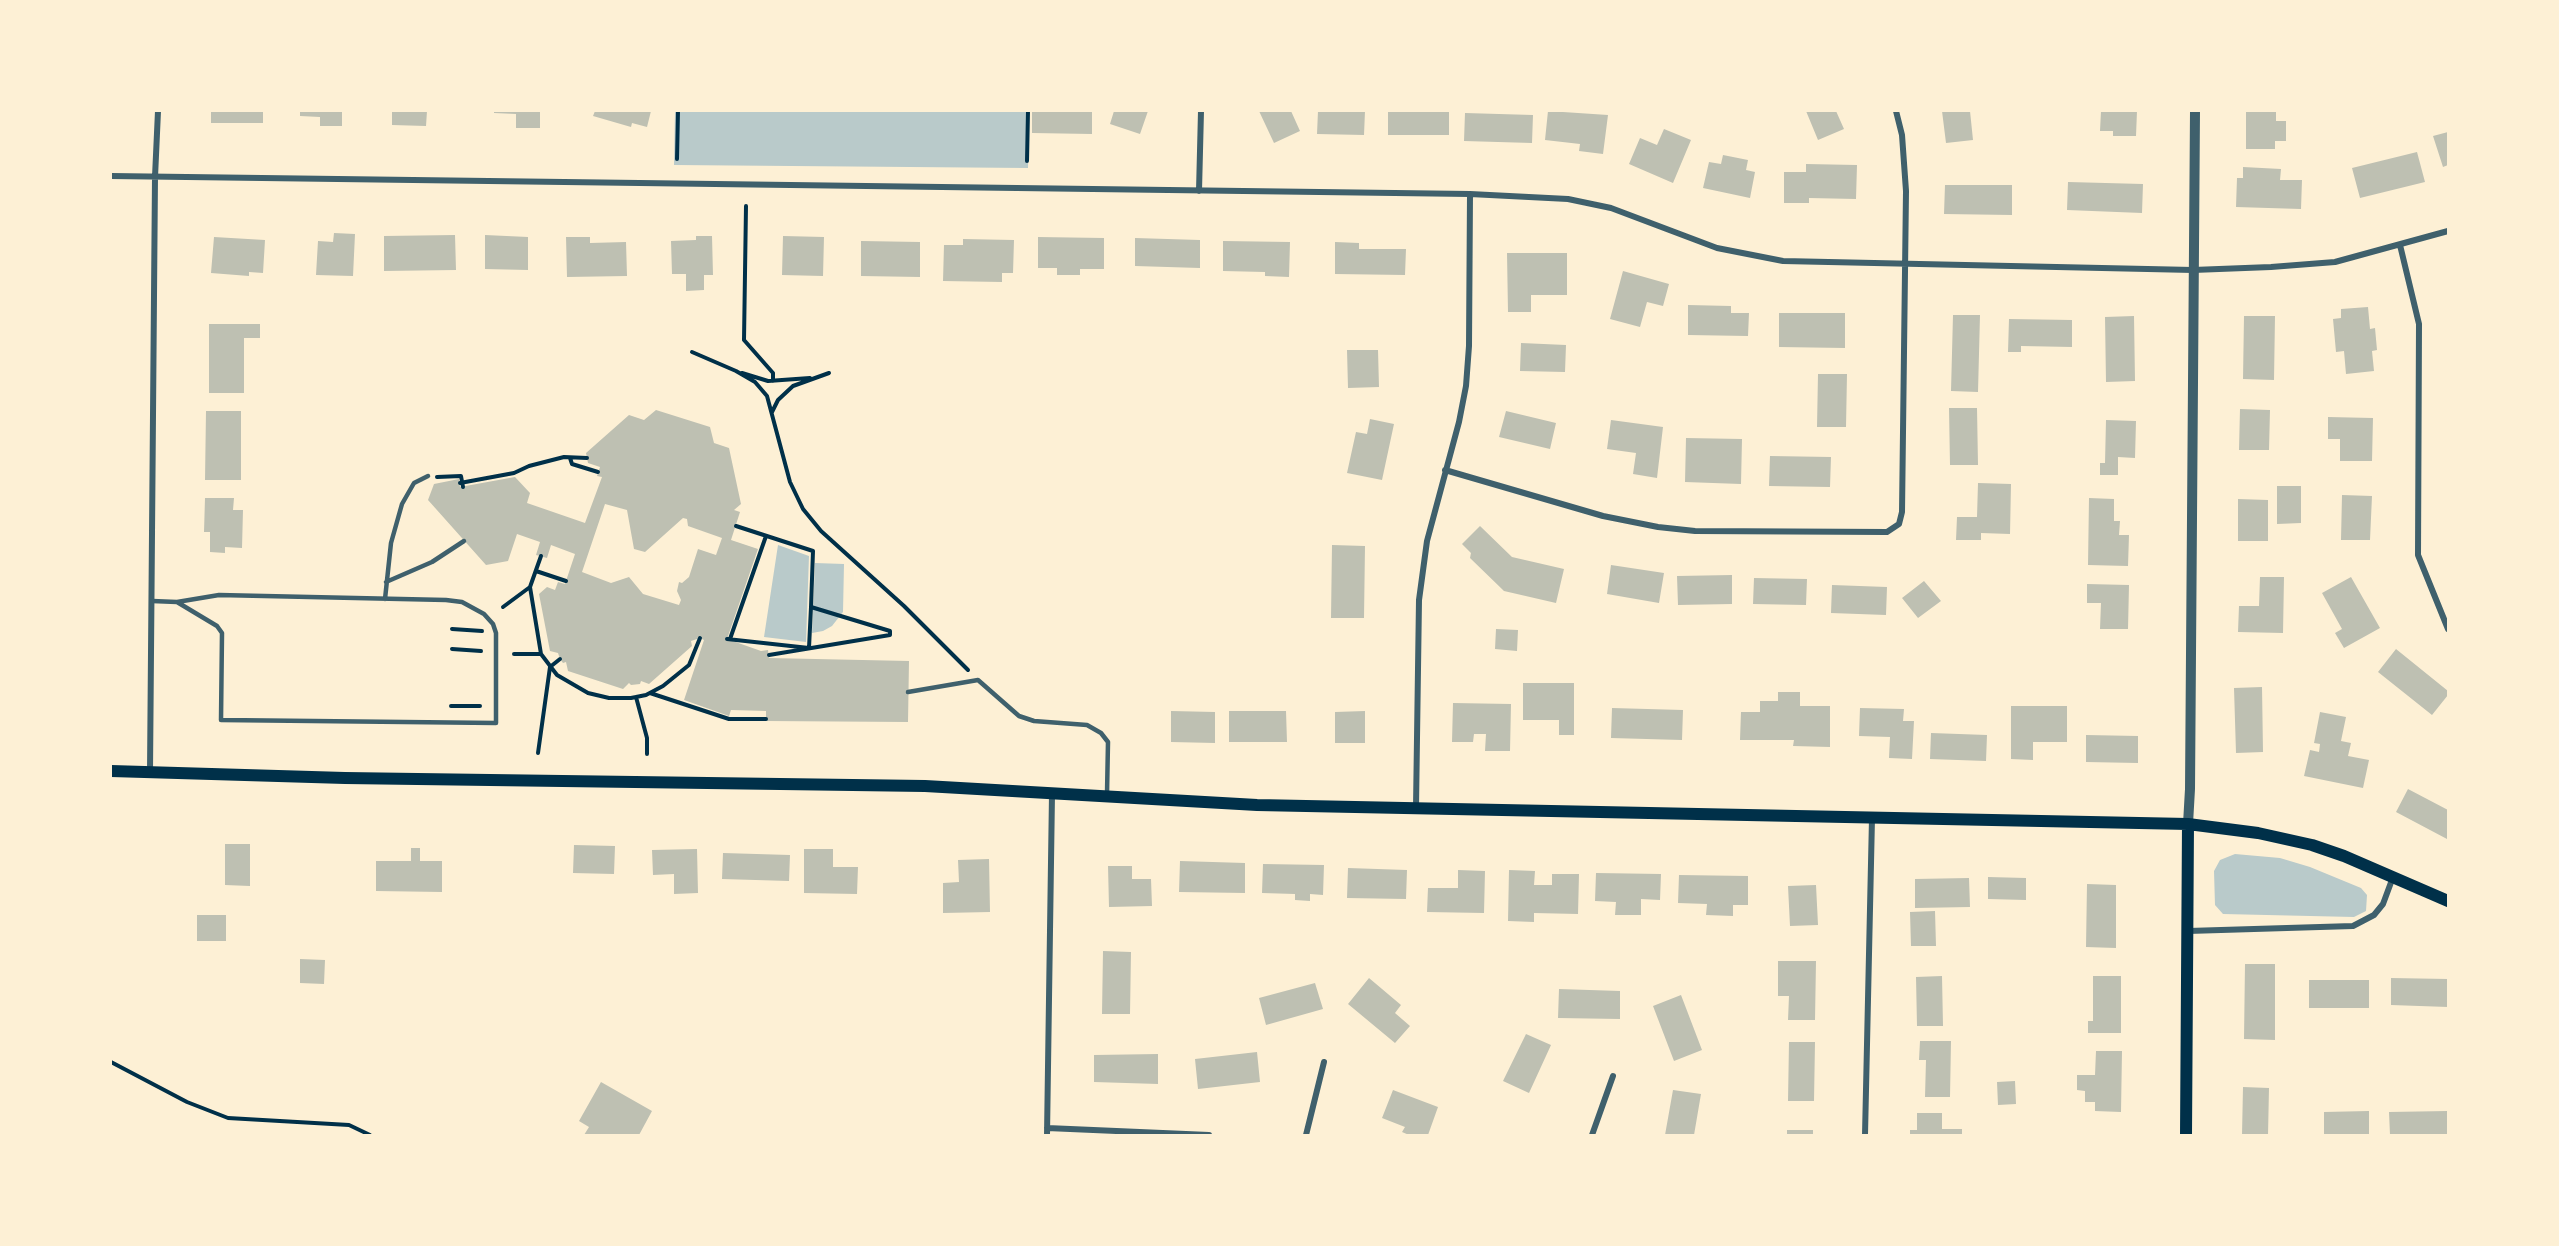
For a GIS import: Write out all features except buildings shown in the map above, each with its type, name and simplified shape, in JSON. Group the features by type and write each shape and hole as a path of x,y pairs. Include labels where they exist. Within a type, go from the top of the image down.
{"main road":[{"path":"111,771 345,778 925,786 1257,805 2188,824 2285,838 2344,856 2448,901"},
{"path":"2186,1135 2188,824"}],"street":[{"path":"150,771 155,177 158,111"},
{"path":"1199,191 1201,111"},
{"path":"1445,470 1603,516 1658,527 1695,531 1887,532 1899,524 1902,512 1905,163 1902,135 1896,111"},
{"path":"2188,824 2195,111"},
{"path":"111,176 1470,194 1568,199 1611,208 1717,248 1783,261 2193,270 2335,262 2448,231"},
{"path":"1416,807 1419,600 1427,541 1459,422 1466,386 1469,346 1470,194"},
{"path":"2400,245 2420,324 2418,555 2448,629"},
{"path":"1052,794 1047,1132 1209,1135"},
{"path":"1865,1135 1872,817"},
{"path":"2188,931 2353,926 2374,915 2383,904 2393,877"},
{"path":"1306,1135 1324,1062"},
{"path":"1592,1135 1613,1076"}],"lane":[{"path":"385,599 391,543 402,504 414,483 428,476"},
{"path":"386,582 432,562 464,541"},
{"path":"152,601 177,602 219,596 462,602 484,614 493,624 496,633 496,723 221,720 222,633 218,626 177,602"},
{"path":"908,692 978,680 1019,716 1034,721 1087,725 1101,733 1108,742 1107,797"}],"path":[{"path":"677,159 678,111"},
{"path":"1027,161 1028,111"},
{"path":"746,206 744,340 773,373 773,381"},
{"path":"692,352 755,382 766,396 790,482 802,509 821,531 904,606 978,680"},
{"path":"736,371 773,381 810,378 829,373"},
{"path":"771,412 778,400 793,386 810,378"},
{"path":"570,458 572,464 598,472"},
{"path":"428,476 461,476 462,484 514,473 529,466 570,458 587,458"},
{"path":"736,526 813,551 809,648"},
{"path":"766,536 728,639 809,648"},
{"path":"541,556 530,587 541,654 550,667 571,685 588,693 609,698 636,697 650,693 679,676 689,665 700,638"},
{"path":"536,571 566,581"},
{"path":"503,608 530,587"},
{"path":"769,655 890,635 890,631 811,607"},
{"path":"452,629 482,631"},
{"path":"452,649 482,651"},
{"path":"514,654 541,654"},
{"path":"538,753 550,667 560,659"},
{"path":"650,693 729,719 766,718"},
{"path":"636,697 646,738 646,754"},
{"path":"451,706 480,706"},
{"path":"111,1062 187,1102 228,1118 348,1125 370,1135"}],"shaded area":[{"path":"675,111 1029,111 1028,168 674,165"},
{"path":"778,545 809,556 806,642 764,637"},
{"path":"815,563 844,564 843,612 832,626 812,633"},
{"path":"2235,854 2280,858 2310,867 2361,888 2367,895 2366,911 2354,917 2223,914 2215,905 2214,871 2220,860"}]}
